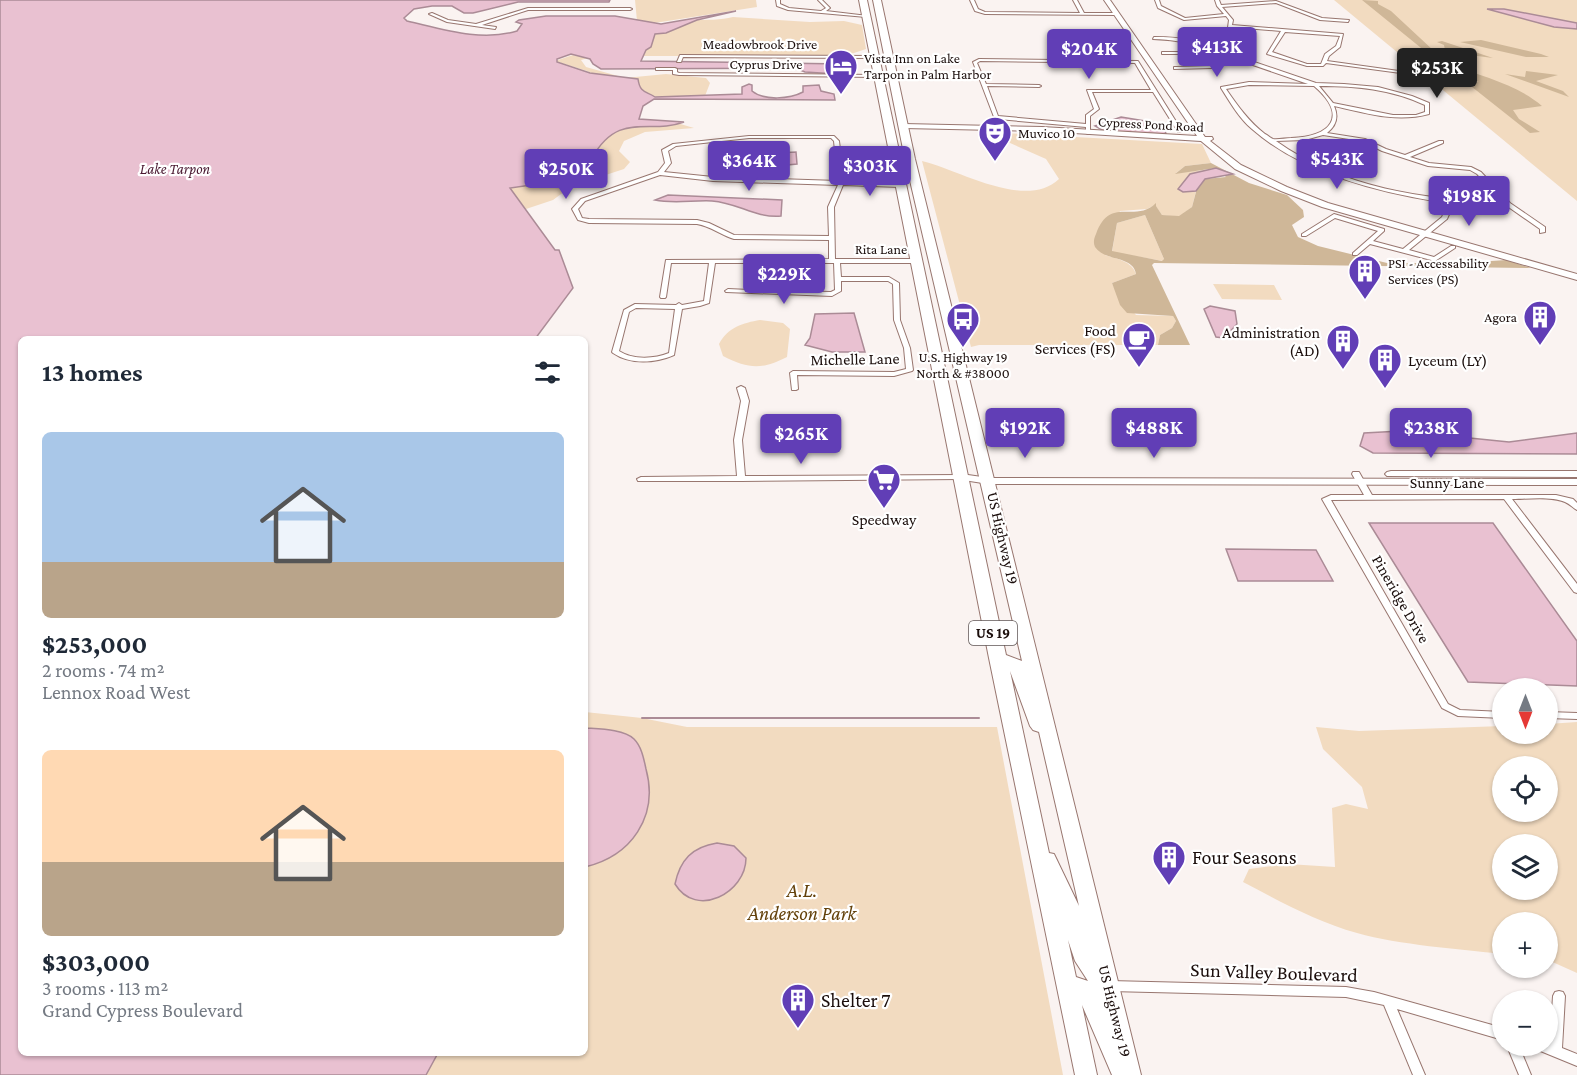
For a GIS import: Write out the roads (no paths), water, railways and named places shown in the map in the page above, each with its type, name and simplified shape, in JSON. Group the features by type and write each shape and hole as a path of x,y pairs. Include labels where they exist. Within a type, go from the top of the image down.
{"highway":[{"name":"US Highway 19","path":"877,0 910,159 936,258 1130,1075"},
{"name":"US Highway 19","path":"864,1 908,228 1086,1075"},
{"path":"864,1 872,13 880,14"},
{"path":"866,16 875,19 885,36"},
{"path":"873,54 884,72 893,76"},
{"path":"877,76 886,80 897,94"},
{"path":"883,104 894,120 904,126"},
{"path":"886,119 894,126 903,152 910,159"},
{"path":"893,154 900,158 907,178 917,181"},
{"path":"899,183 909,187 923,206"},
{"path":"908,228 924,253 936,258"},
{"path":"915,261 928,268 941,320 952,329"},
{"path":"998,658 1016,665 1020,672 1028,701 1052,754"},
{"path":"1036,839 1069,904 1085,962 1099,980 1109,986"},
{"path":"1067,983 1081,988 1090,999 1123,1075"}],"main road":[{"path":"1107,0 1203,139 1238,166 1284,189 1325,205 1577,272"},
{"path":"1114,0 1213,139 1244,163 1288,185 1332,202 1577,277"},
{"name":"Cypress Pond Road","path":"904,126 1087,130 1213,139"},
{"path":"1358,478 1577,474"},
{"path":"961,477 1358,478 1577,482"}],"street":[{"path":"613,8 616,0"},
{"path":"778,0 777,4 781,8 866,16"},
{"path":"820,0 828,8 822,12"},
{"path":"972,0 978,12 1117,14"},
{"path":"1075,0 1083,14"},
{"path":"1157,0 1159,7 1184,19 1227,15"},
{"path":"1218,3 1276,2 1321,19 1348,21"},
{"path":"1218,3 1232,26"},
{"path":"477,25 528,9 630,9"},
{"path":"431,15 447,21 495,28"},
{"path":"1232,26 1342,36 1338,47 1327,55 1326,62"},
{"path":"1223,53 1221,49 1232,26"},
{"path":"1283,32 1274,43 1270,55 1307,65 1323,65 1326,62 1406,73"},
{"path":"1154,38 1193,42 1216,63 1214,66 1176,68"},
{"path":"1130,47 1140,47"},
{"path":"1164,53 1223,53 1314,84 1326,93 1335,112 1332,124 1323,134"},
{"name":"Meadowbrook Drive","path":"680,58 873,54"},
{"path":"996,128 996,117 975,62 979,60 1136,62 1180,131"},
{"name":"Cyprus Drive","path":"658,69 675,69 675,73 679,74 877,76"},
{"path":"1333,104 1397,116 1418,116 1427,112 1427,104 1407,93 1376,87 1249,82 1223,88 1252,126 1294,155 1343,177 1400,194 1443,202 1508,204"},
{"path":"985,85 1039,86"},
{"name":"Cypress Pond Road","path":"996,117 1087,130 1088,115 1097,109 1089,91 1155,91"},
{"path":"1274,140 1323,134 1363,140 1405,157 1472,170 1479,173 1508,204 1534,219 1543,228 1542,232"},
{"path":"660,173 668,163 665,150 675,145 750,137 828,136 836,141 841,183 831,207 836,292 728,291"},
{"path":"1405,157 1441,142"},
{"path":"832,238 739,238 726,235 704,222 589,221 579,217 575,207 583,200 660,173 713,179 899,183"},
{"path":"1404,251 1445,218 1447,212 1443,202"},
{"path":"1304,235 1334,216 1382,230 1355,254"},
{"path":"1371,242 1435,259 1453,248"},
{"name":"Rita Lane","path":"663,297 668,261 915,261"},
{"path":"679,305 672,354 660,358 627,357 615,352 628,309 634,306 679,305 697,305 707,302 712,261"},
{"path":"752,291 753,261"},
{"name":"Michelle Lane","path":"794,388 794,373 894,374 910,370 907,348 897,320 896,282 894,280 837,279"},
{"path":"741,388 745,400 738,440 741,479"},
{"path":"641,479 961,477"},
{"path":"1358,478 1369,496"},
{"name":"Sunny Lane","path":"1327,502 1330,497 1369,496 1556,497 1570,501 1577,508"},
{"path":"1506,497 1577,590"},
{"name":"Pineridge Drive","path":"1327,502 1442,701 1450,711 1492,715"},
{"path":"1558,715 1577,716"},
{"name":"Sun Valley Boulevard","path":"1109,986 1346,992 1388,1001 1492,1031"},
{"path":"1558,1014 1559,996"},
{"path":"1388,1001 1419,1075"},
{"path":"1558,1052 1577,1060"},
{"path":"1517,1056 1525,1075"}],"water":[{"name":"Lake Tarpon","path":"0,0 610,0 609,2 518,2 473,13 464,13 452,6 432,6 414,9 404,18 407,21 448,31 490,35 517,31 522,24 516,22 519,20 546,16 615,16 661,24 736,11 697,20 666,33 655,34 651,47 646,50 641,61 843,64 844,66 838,68 837,74 805,72 795,68 601,69 590,59 571,54 557,59 557,62 590,73 638,79 642,90 655,97 742,94 742,87 749,84 752,85 752,91 757,94 770,98 784,97 803,92 803,86 819,85 821,91 834,94 835,100 654,99 643,106 639,119 684,122 624,129 602,143 592,158 594,165 538,184 510,188 555,250 559,250 573,288 537,336 18,336 18,1056 436,1056 426,1075 0,1075"},
{"path":"1487,9 1504,9 1577,23 1577,29 1554,27"},
{"path":"1121,117 1163,124 1166,134 1104,131 1095,126"},
{"path":"796,152 797,164 787,165 716,162 715,156"},
{"path":"1216,168 1233,174 1205,179 1196,191 1183,192 1178,189 1190,174"},
{"path":"668,195 782,200 781,216 754,213 722,202 655,200"},
{"path":"1210,306 1235,311 1237,324 1224,338 1216,337 1204,309"},
{"path":"854,313 865,352 832,352 805,345 810,338 815,314"},
{"path":"1401,431 1509,442 1577,433 1577,454 1373,453 1360,446 1364,433"},
{"path":"1369,523 1493,523 1577,641 1577,686 1558,685 1558,678 1492,678 1492,683 1468,682"},
{"path":"1226,549 1316,550 1333,581 1238,581"},
{"path":"588,728 618,731 634,739 642,754 649,787 645,818 638,832 616,854 588,866"},
{"path":"717,843 734,846 746,858 744,871 729,891 707,900 695,900 684,894 675,884 680,868 694,851"}],"waterway":[{"path":"642,718 979,718"}],"place":[{"name":"Vista Inn on Lake Tarpon in Palm Harbor","path":"841,95"},
{"name":"Muvico 10","path":"995,162"},
{"name":"PSI - Accessability Services (PS)","path":"1365,300"},
{"name":"Agora","path":"1540,346"},
{"name":"U.S. Highway 19 North & #38000","path":"963,348"},
{"name":"Food Services (FS)","path":"1139,368"},
{"name":"Administration (AD)","path":"1343,370"},
{"name":"Lyceum (LY)","path":"1385,389"},
{"name":"Speedway","path":"884,509"},
{"name":"Four Seasons","path":"1169,886"},
{"name":"Shelter 7","path":"798,1029"}],"park label":[{"name":"A.L. Anderson Park","path":"802,902"}]}
